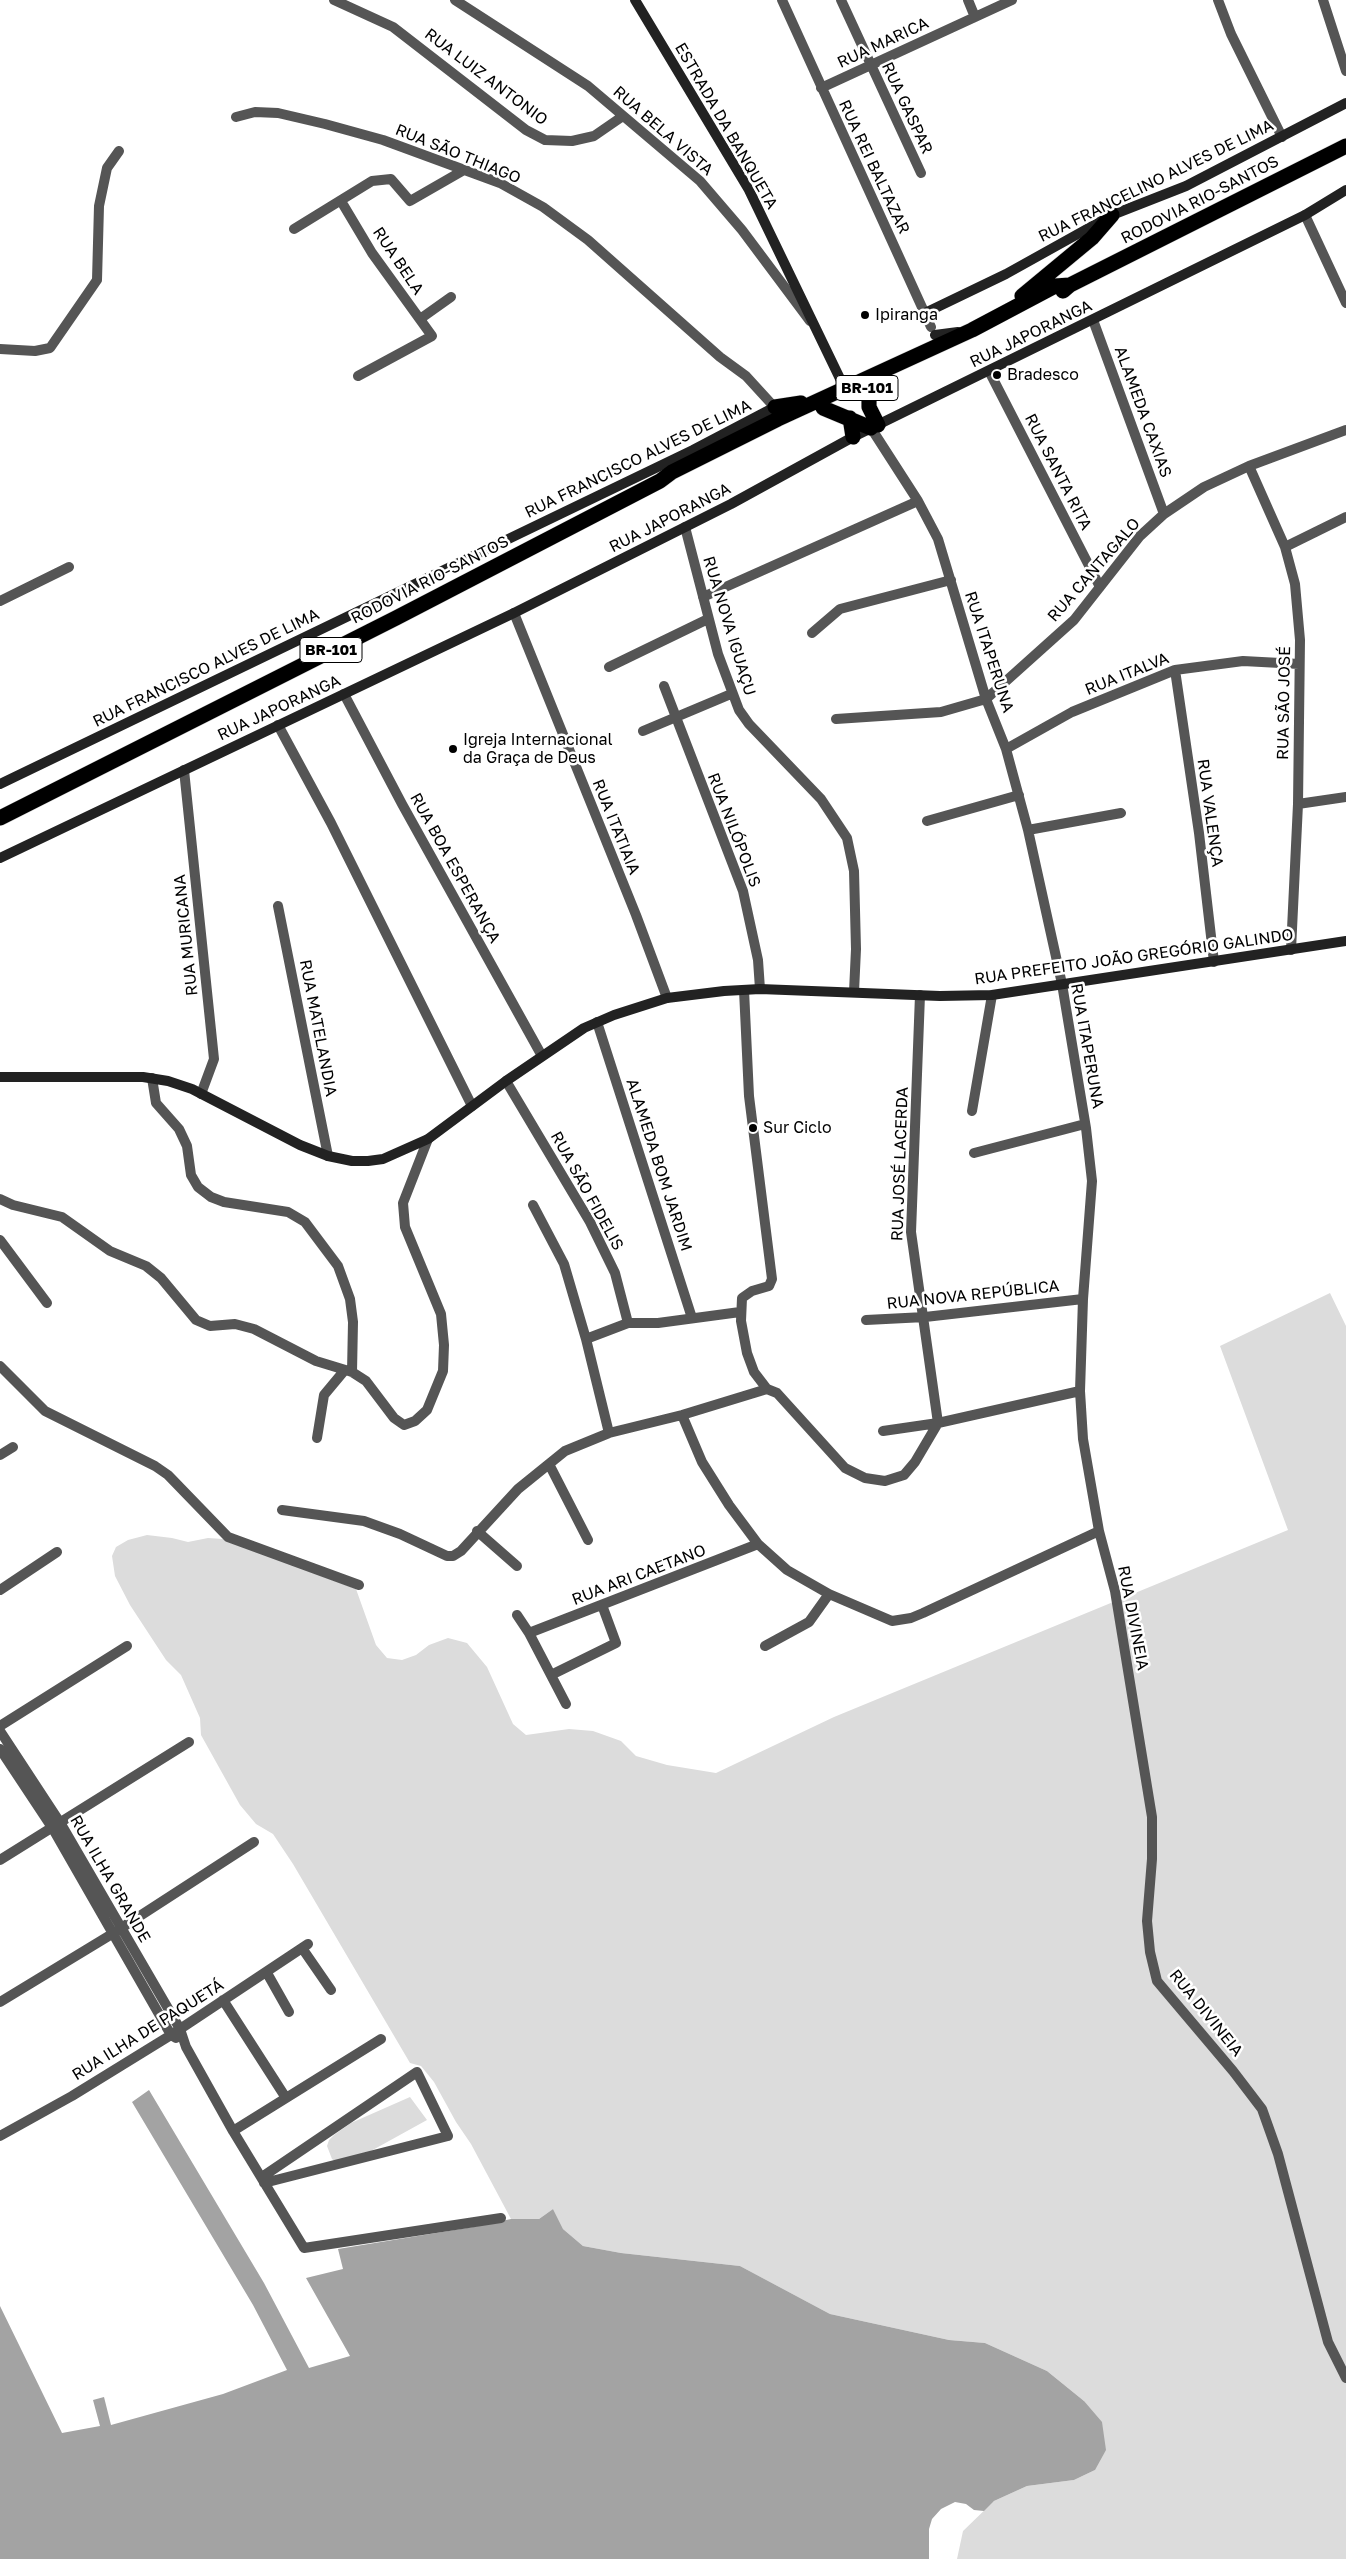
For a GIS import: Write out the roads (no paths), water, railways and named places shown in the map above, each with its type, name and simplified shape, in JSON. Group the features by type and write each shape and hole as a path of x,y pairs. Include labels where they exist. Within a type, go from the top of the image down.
{"highway":[{"name":"RODOVIA RIO-SANTOS","path":"660,481 677,479 822,404 869,387 1056,297 1070,284 1346,146"},
{"path":"997,317 1092,238 1112,216"},
{"name":"RODOVIA RIO-SANTOS","path":"0,818 396,618 660,481 672,472 776,413 822,404 842,383 935,336 972,330 1055,286 1070,284"},
{"path":"869,387 869,407 874,427"},
{"path":"822,404 874,427"},
{"path":"850,418 853,437"}],"main road":[{"name":"ESTRADA DA BANQUETA","path":"634,0 750,190 842,383"},
{"name":"RUA FRANCELINO ALVES DE LIMA","path":"925,313 1006,274 1112,216 1186,186 1346,103"},
{"name":"RUA JAPORANGA","path":"0,858 514,613 685,528 853,437 1305,215 1346,190"},
{"name":"RUA FRANCISCO ALVES DE LIMA","path":"0,784 694,450 776,413"},
{"name":"RUA PREFEITO JOÃO GREGÓRIO GALINDO","path":"0,1077 152,1078 168,1081 201,1094 300,1145 328,1156 352,1161 383,1159 428,1139 542,1056 597,1022 667,998 760,989 920,995 992,995 1346,941"}],"street":[{"name":"RUA LUIZ ANTONIO","path":"334,0 393,27 526,130 546,140 572,141 594,136 623,116"},
{"name":"RUA BELA VISTA","path":"455,0 588,86 700,181 742,230 814,326"},
{"name":"RUA REI BALTAZAR","path":"782,0 935,336"},
{"name":"RUA GASPAR","path":"841,0 921,173"},
{"path":"968,0 975,17"},
{"name":"RUA MARICA","path":"821,88 1012,0"},
{"path":"1218,0 1231,34 1282,137"},
{"path":"1323,0 1346,71"},
{"name":"RUA SÃO THIAGO","path":"236,117 255,112 278,113 325,124 383,140 500,183 543,207 588,240 720,357 746,376 776,413"},
{"path":"0,349 28,351 50,348 97,280 99,206 107,168 119,151"},
{"path":"294,229 372,181 391,179 410,201 464,170"},
{"name":"RUA BELA","path":"341,201 372,253 432,336 358,376"},
{"path":"1305,215 1346,303"},
{"path":"420,319 451,297"},
{"name":"ALAMEDA CAXIAS","path":"1093,320 1164,514"},
{"name":"RUA SANTA RITA","path":"989,371 1100,587"},
{"name":"RUA ITAPERUNA","path":"874,427 938,539 986,699 1006,749 1019,795 1062,984 1085,1124 1092,1181 1083,1299 1080,1391 1084,1439 1099,1530"},
{"name":"RUA CANTAGALO","path":"986,699 1074,620 1140,536 1164,514 1204,487 1249,466 1346,430"},
{"name":"RUA SÃO JOSÉ","path":"1249,466 1285,547 1295,584 1300,640 1298,804 1291,950"},
{"path":"703,597 918,501"},
{"path":"1285,547 1346,517"},
{"name":"RUA NOVA IGUAÇU","path":"685,528 708,619 731,694 749,724 821,799 846,838 854,871 856,949 854,992"},
{"path":"0,601 69,567"},
{"name":"RUA ITAPERUNA","path":"812,633 840,609 951,580"},
{"name":"RUA ITATIAIA","path":"514,613 636,915 667,998"},
{"path":"609,667 708,619"},
{"name":"RUA ITALVA","path":"1006,749 1072,712 1175,670 1243,662 1299,664"},
{"name":"RUA VALENÇA","path":"1175,670 1199,833 1214,962"},
{"name":"RUA NILÓPOLIS","path":"664,686 743,891 758,960 760,989"},
{"name":"RUA BOA ESPERANÇA","path":"344,694 402,804 542,1056"},
{"path":"643,731 731,694"},
{"path":"836,719 941,712 986,699"},
{"path":"278,725 331,823 472,1106"},
{"name":"RUA MURICANA","path":"184,770 214,1058 201,1094"},
{"path":"927,821 1019,795"},
{"path":"1298,804 1346,797"},
{"path":"1028,830 1121,813"},
{"name":"RUA MATELANDIA","path":"278,906 328,1156"},
{"path":"744,990 749,1096 772,1279 769,1286 752,1291 742,1298 740,1312 747,1354 754,1372 767,1389 777,1393 845,1468 865,1478 885,1481 904,1474 915,1462 938,1423"},
{"name":"RUA JOSÉ LACERDA","path":"920,995 911,1232 914,1263 925,1317 938,1423"},
{"path":"972,1111 992,995"},
{"name":"ALAMEDA BOM JARDIM","path":"597,1022 692,1318"},
{"path":"152,1078 156,1102 180,1129 187,1146 191,1175 198,1187 210,1197 224,1202 288,1212 305,1222 338,1266 350,1299 353,1322 348,1372 324,1396 317,1438"},
{"name":"RUA SÃO FIDELIS","path":"506,1081 590,1222 615,1272 628,1322"},
{"path":"974,1154 1085,1124"},
{"path":"0,1199 13,1205 62,1216 110,1251 146,1266 161,1278 196,1320 210,1326 235,1324 254,1329 316,1361 366,1380 394,1418 404,1424 415,1422 428,1410 443,1371 444,1345 441,1314 406,1227 403,1203 428,1139"},
{"path":"533,1205 564,1264 586,1339 609,1433"},
{"path":"0,1240 47,1303"},
{"name":"RUA NOVA REPÚBLICA","path":"866,1320 925,1317 1083,1299"},
{"path":"586,1339 628,1322 658,1323 740,1312"},
{"path":"0,1366 45,1411 155,1466 168,1475 228,1537 359,1585"},
{"path":"282,1510 364,1521 400,1534 447,1556 453,1556 461,1551 477,1531 518,1489 549,1464 584,1442 609,1433 767,1389"},
{"path":"883,1432 938,1423 1080,1391"},
{"path":"682,1414 702,1462 729,1505 758,1544 787,1570 829,1594 892,1621 911,1618 1099,1530"},
{"path":"0,1455 13,1447"},
{"path":"549,1464 588,1540"},
{"name":"RUA DIVINEIA","path":"1099,1530 1115,1591 1152,1817 1152,1859 1147,1921 1150,1952 1157,1980 1262,2109 1283,2172 1328,2342 1346,2378"},
{"path":"477,1531 517,1566"},
{"name":"RUA ARI CAETANO","path":"529,1632 758,1544"},
{"path":"0,1590 58,1552"},
{"path":"765,1646 809,1622 829,1594"},
{"path":"551,1675 616,1642 602,1605"},
{"path":"517,1615 529,1632 566,1704"},
{"path":"0,1726 127,1646"},
{"name":"RUA ILHA GRANDE","path":"0,1731 186,2047 233,2131 304,2248 501,2218"},
{"path":"0,1860 57,1827 189,1742"},
{"name":"RUA ILHA GRANDE","path":"0,1749 57,1827"},
{"path":"0,2002 116,1931 254,1842"},
{"name":"RUA ILHA DE PAQUETÁ","path":"0,2136 72,2096 176,2032 305,1946 331,1990"},
{"path":"267,1973 289,2012"},
{"path":"223,2000 286,2098"},
{"path":"233,2131 381,2039"},
{"path":"417,2072 448,2136 263,2180 417,2072"}],"place":[{"name":"Ipiranga","path":"865,315"},
{"name":"Bradesco","path":"997,375"},
{"name":"Igreja Internacional da Graça de Deus","path":"453,749"},
{"name":"Sur Ciclo","path":"753,1128"}]}
